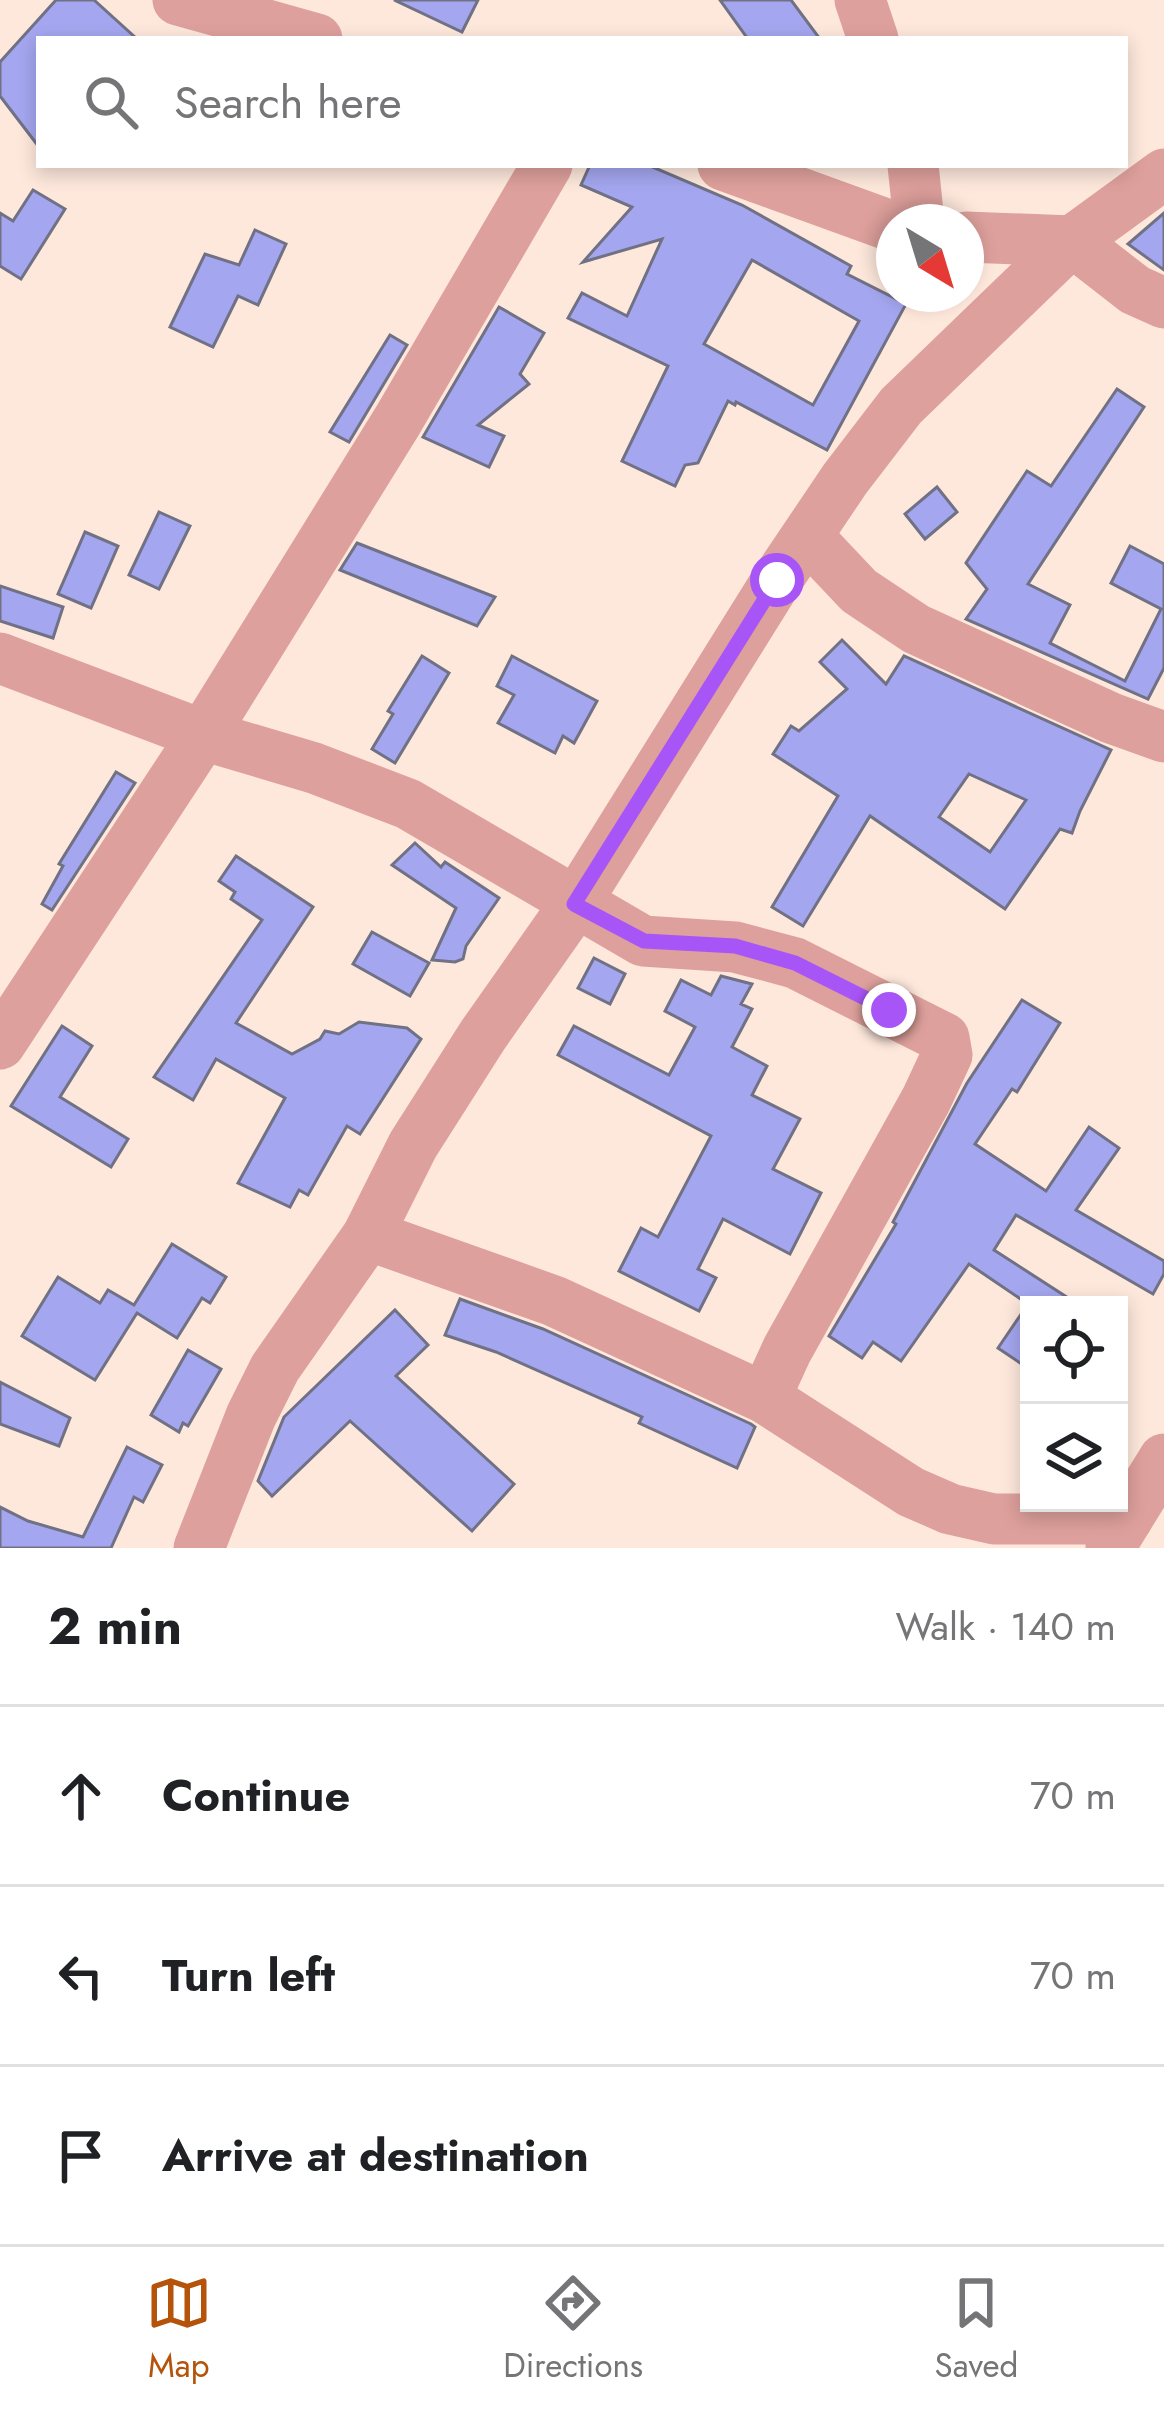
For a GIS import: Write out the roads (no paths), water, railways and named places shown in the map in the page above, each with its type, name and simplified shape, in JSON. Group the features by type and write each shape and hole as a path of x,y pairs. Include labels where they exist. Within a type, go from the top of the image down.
{"street":[{"path":"178,0 306,36"},
{"path":"860,0 872,36"},
{"path":"0,1045 202,735 398,420 546,168"},
{"path":"731,168 876,220"},
{"path":"913,168 917,204"},
{"path":"199,1548 275,1368 368,1235 413,1145 574,904 807,536 901,406 1072,241 1164,175"},
{"path":"984,238 1072,241 1135,290 1164,303"},
{"path":"807,536 860,591 916,629 1111,718 1164,736"},
{"path":"0,658 202,735 314,767 408,804 644,941 735,946 795,963 944,1038 946,1054 926,1100 765,1397"},
{"path":"368,1235 554,1301 765,1397 911,1492 950,1509 994,1520 1118,1534 1164,1459"}]}
